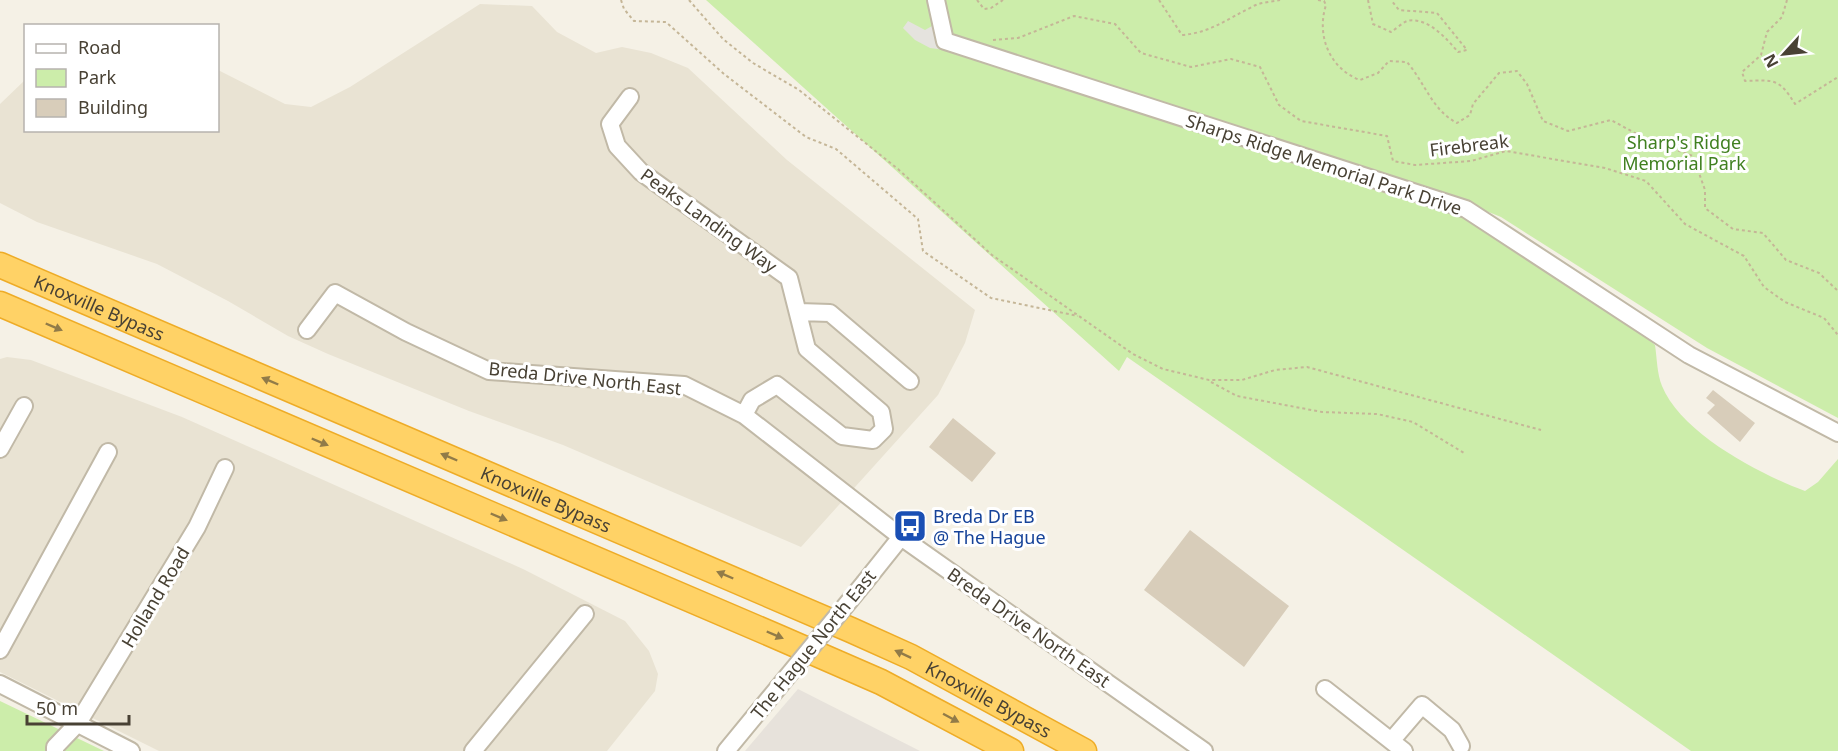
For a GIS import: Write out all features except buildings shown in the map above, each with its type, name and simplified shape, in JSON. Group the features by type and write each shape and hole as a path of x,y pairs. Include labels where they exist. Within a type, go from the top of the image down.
{"highway":[{"name":"Knoxville Bypass","path":"0,265 861,634 982,694 1084,751"},
{"name":"Knoxville Bypass","path":"0,304 881,682 1011,751"}],"street":[{"name":"Sharps Ridge Memorial Park Drive","path":"936,0 945,41 1466,209 1689,355 1838,433"},
{"name":"Peaks Landing Way","path":"630,97 610,124 616,146 641,172 789,278 807,349 881,412 884,429 873,440 842,436 777,385 752,400 744,415"},
{"name":"Breda Drive North East","path":"307,330 335,293 406,332 489,371 684,385 744,415 900,537 1204,751"},
{"path":"799,312 830,313 910,381"},
{"path":"0,449 24,406"},
{"path":"0,650 108,452"},
{"name":"Holland Road","path":"55,751 55,747 78,723 197,527 225,468"},
{"name":"The Hague North East","path":"726,751 900,537"},
{"path":"472,751 585,614"},
{"path":"0,684 131,751"},
{"path":"1325,689 1398,746 1422,705 1452,730 1462,749"}],"path":[{"path":"621,0 624,9 634,21 666,22 724,74 807,137 836,149 918,219 923,251 956,276 991,298 1082,316"},
{"path":"689,0 723,39 753,63 799,90 889,162 992,255 1133,354 1163,369 1209,380 1242,380 1275,370 1307,367 1541,430"},
{"path":"978,0 984,9 1003,0"},
{"path":"1160,0 1182,35 1200,34 1226,23 1254,5 1280,0"},
{"path":"1318,0 1324,1 1326,5 1322,19 1325,45 1344,74 1360,80 1378,73 1389,61 1407,62 1420,76 1430,99 1447,118 1457,123 1470,115 1473,104 1499,73 1517,71 1527,84 1543,121 1568,131 1611,120 1647,139 1693,156 1705,190 1706,208 1733,229 1763,233 1786,260 1819,273 1838,291"},
{"path":"1368,0 1373,24 1391,32 1407,21 1416,21 1433,28 1458,52 1467,50 1437,13 1399,10 1391,0"},
{"path":"1786,0 1782,17 1767,32 1761,55 1742,72 1745,81 1770,81 1784,86 1795,104 1838,77"},
{"name":"Firebreak","path":"971,50 988,39 1018,38 1074,16 1114,24 1141,53 1191,68 1231,59 1260,67 1279,105 1301,121 1387,136 1394,161 1415,165 1471,161 1506,151 1605,168 1646,181 1685,224 1744,256 1764,287 1785,302 1824,318 1838,335"},
{"path":"1209,380 1237,396 1322,412 1377,414 1413,422 1464,453"}],"shaded area":[{"path":"480,4 532,6 557,32 596,53 622,47 651,53 688,68 787,160 975,310 965,343 938,395 801,547 563,445 469,411 328,354 288,336 157,264 37,222 0,203 0,104 24,81 24,132 219,132 219,71 285,104 311,107 350,87"},
{"path":"908,21 925,30 932,26 940,39 953,51 930,48 915,40 903,28"},
{"path":"7,357 31,360 182,417 523,569 625,621 649,651 658,674 655,691 607,751 159,751 0,672 0,359"},
{"path":"798,689 920,751 745,751"}],"green space":[{"name":"Sharp's Ridge Memorial Park","path":"706,0 1838,0 1838,418 1707,348 1501,217 1429,188 1249,148 1463,216 1635,328 1655,345 1662,386 1672,403 1703,435 1745,463 1805,491 1818,482 1838,459 1838,751 1691,751 1127,357 1119,371"},
{"path":"0,701 104,751 0,751"}],"place":[{"name":"Breda Dr EB @ The Hague","path":"910,526"}]}
